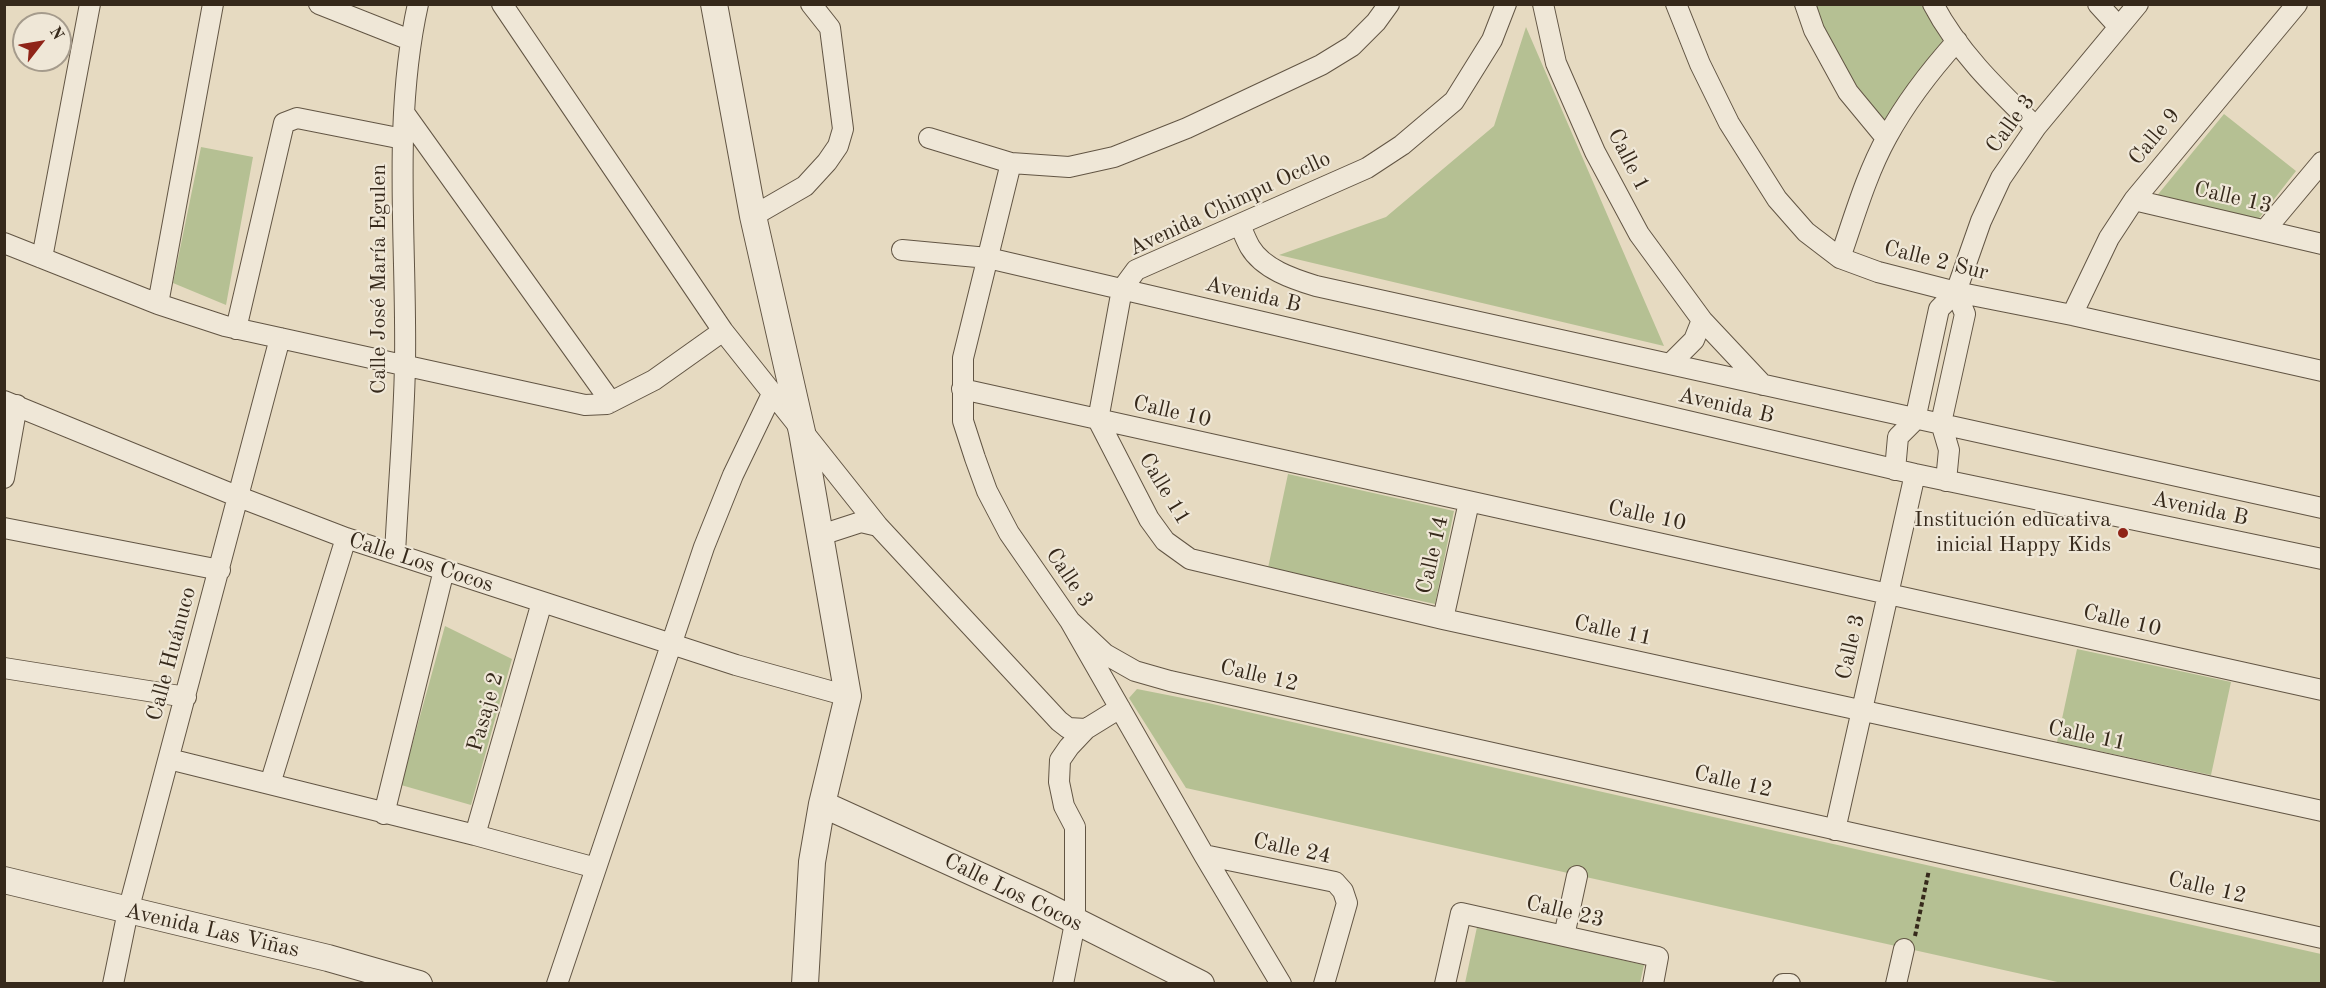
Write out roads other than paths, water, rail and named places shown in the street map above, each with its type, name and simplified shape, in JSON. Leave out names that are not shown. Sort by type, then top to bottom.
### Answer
[{"type":"street","points":[[42,258],[90,4]]},
{"type":"street","points":[[158,304],[213,4]]},
{"type":"street","points":[[319,4],[410,40]]},
{"type":"street","name":"Calle José María Egulen","points":[[394,554],[405,364],[403,139],[410,40],[418,4]]},
{"type":"street","points":[[502,4],[723,331],[802,432],[878,526],[1059,721],[1068,728],[1086,729]]},
{"type":"street","points":[[714,4],[753,216],[802,432],[848,696],[822,804],[812,862],[805,984]]},
{"type":"street","points":[[753,216],[805,186],[838,146],[843,129],[830,27],[811,4]]},
{"type":"street","points":[[929,138],[1011,163],[1069,167],[1114,156],[1187,128],[1321,65],[1352,46],[1376,22],[1389,4]]},
{"type":"street","name":"Avenida Chimpu Occllo","points":[[902,250],[988,258],[1122,289],[1136,270],[1367,168],[1402,145],[1454,101],[1492,40],[1506,4]]},
{"type":"street","name":"Calle 1","points":[[1543,4],[1556,63],[1595,152],[1639,234],[1702,320],[1763,386]]},
{"type":"street","name":"Calle 2 Sur","points":[[1676,4],[1700,64],[1729,123],[1777,199],[1806,232],[1840,258],[1878,272],[1956,292],[2072,315],[2322,371]]},
{"type":"street","points":[[1804,4],[1814,30],[1848,92],[1886,138]]},
{"type":"street","points":[[1933,4],[1957,41],[1989,81],[2036,127]]},
{"type":"street","points":[[2098,4],[2119,27]]},
{"type":"street","name":"Calle 3","points":[[1895,470],[1898,437],[1915,420],[1939,309],[1956,292],[1981,221],[2001,178],[2036,127],[2138,4]]},
{"type":"street","name":"Calle 9","points":[[2072,315],[2109,238],[2133,200],[2297,4]]},
{"type":"street","points":[[1840,258],[1886,138],[1925,76],[1957,41]]},
{"type":"street","points":[[405,114],[611,402]]},
{"type":"street","points":[[237,329],[284,123],[297,117],[403,139]]},
{"type":"street","points":[[2265,230],[2322,162]]},
{"type":"street","name":"Calle 3","points":[[1011,163],[963,358],[963,421],[987,491],[1009,533],[1070,621],[1281,984]]},
{"type":"street","name":"Calle 13","points":[[2133,200],[2322,244]]},
{"type":"street","name":"Avenida B","points":[[1240,225],[1251,249],[1268,265],[1298,280],[1915,420],[1941,423],[2322,508]]},
{"type":"street","points":[[4,243],[158,304],[237,329],[585,405],[611,402],[654,380],[723,331]]},
{"type":"street","points":[[1098,420],[1122,289]]},
{"type":"street","name":"Avenida B","points":[[1122,289],[1895,470],[2322,559]]},
{"type":"street","points":[[1946,481],[1950,450],[1941,423],[1965,314],[1956,292]]},
{"type":"street","points":[[1670,364],[1694,340],[1702,320]]},
{"type":"street","name":"Calle Huánuco","points":[[113,984],[128,911],[280,338]]},
{"type":"street","name":"Calle 10","points":[[962,388],[2322,690]]},
{"type":"street","points":[[557,984],[704,547],[729,485],[772,394]]},
{"type":"street","points":[[4,478],[10,403]]},
{"type":"street","name":"Calle Los Cocos","points":[[10,403],[239,497],[346,538],[672,644],[848,696]]},
{"type":"street","name":"Calle 11","points":[[1098,420],[1149,519],[1165,542],[1190,559],[1443,619],[2322,811]]},
{"type":"street","name":"Calle 3","points":[[1835,830],[1915,474]]},
{"type":"street","name":"Calle 14","points":[[1443,619],[1469,502]]},
{"type":"street","points":[[820,536],[861,522],[878,526]]},
{"type":"street","points":[[4,528],[220,570]]},
{"type":"street","points":[[270,784],[346,538]]},
{"type":"street","points":[[384,814],[444,570]]},
{"type":"street","name":"Pasaje 2","points":[[475,835],[542,602]]},
{"type":"street","name":"Calle 12","points":[[1070,621],[1105,654],[1135,671],[1170,681],[2322,938]]},
{"type":"street","points":[[4,668],[186,697]]},
{"type":"street","points":[[1063,984],[1075,923],[1075,827],[1064,806],[1059,782],[1060,760],[1086,729],[1116,701],[1135,671]]},
{"type":"street","points":[[169,759],[475,835],[596,868]]},
{"type":"street","name":"Calle Los Cocos","points":[[822,804],[1040,903],[1075,923],[1201,984]]},
{"type":"street","name":"Calle 24","points":[[1204,855],[1335,882],[1343,891],[1347,903],[1324,984]]},
{"type":"street","points":[[1564,936],[1577,876]]},
{"type":"street","name":"Avenida Las Viñas","points":[[4,880],[328,958],[420,984]]},
{"type":"street","name":"Calle 23","points":[[1445,984],[1461,913],[1658,957],[1653,984]]},
{"type":"street","points":[[1896,984],[1909,945]]},
{"type":"place","name":"Institución educativa inicial Happy Kids","points":[[2123,533]]}]
